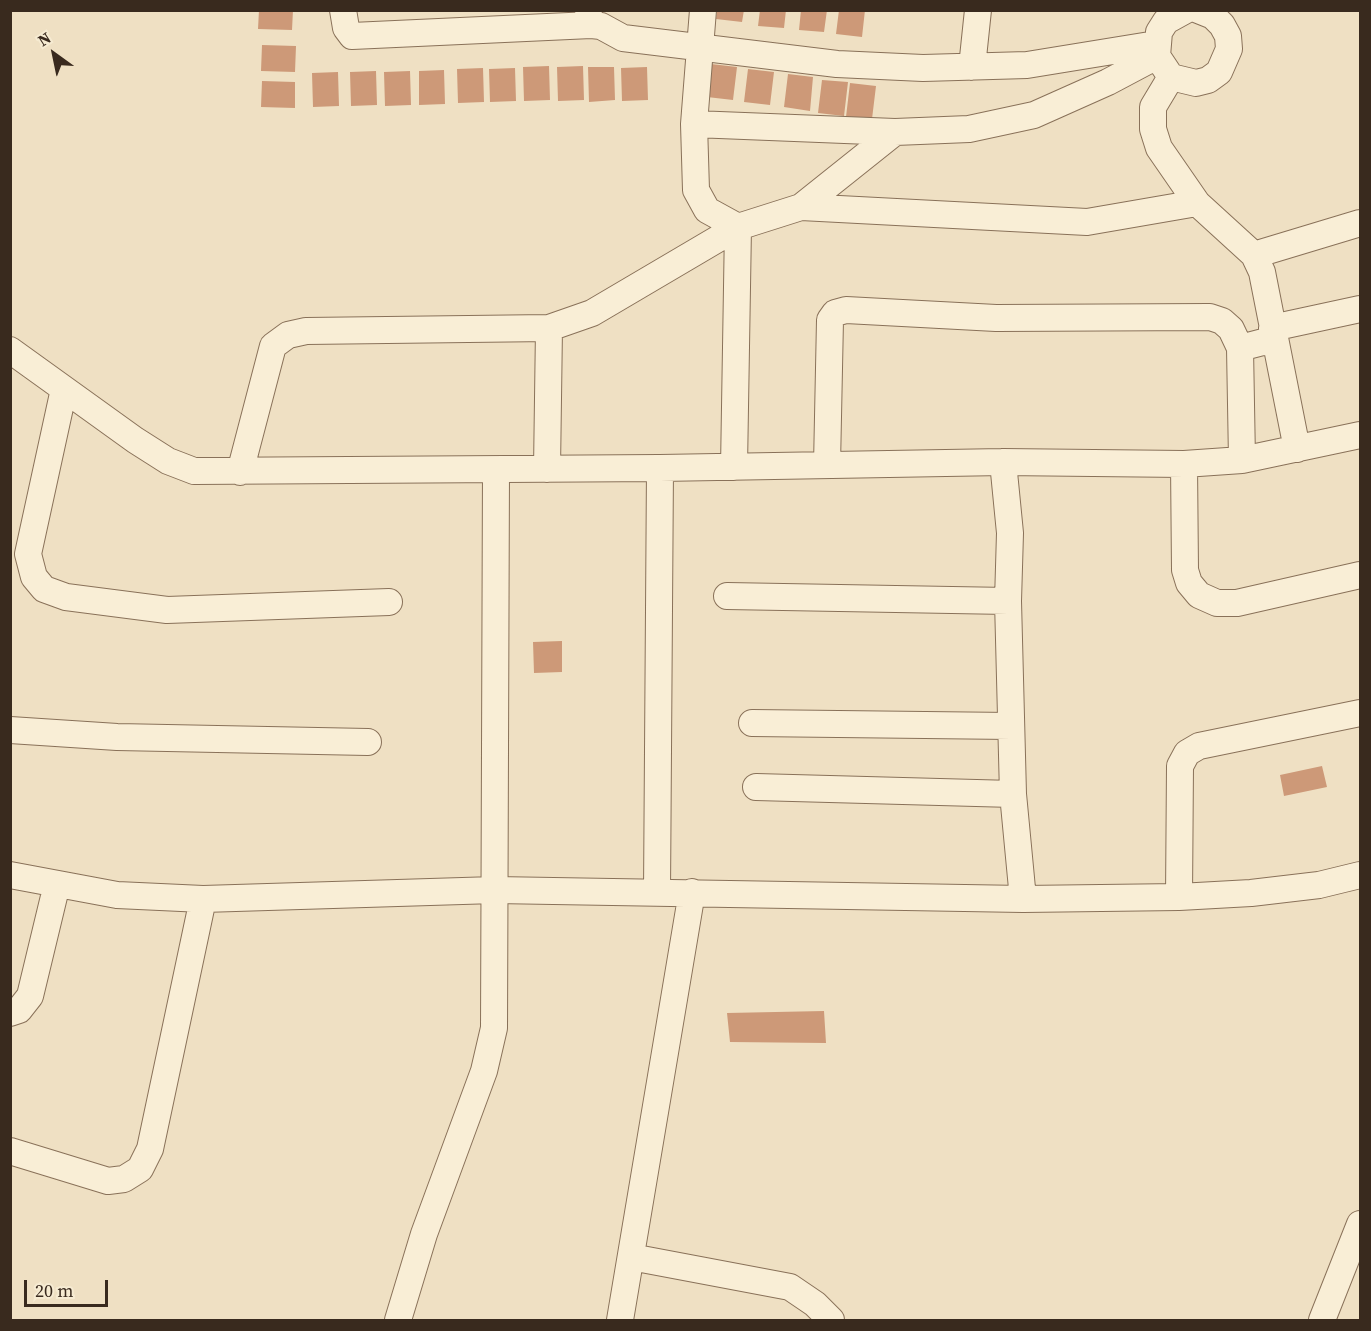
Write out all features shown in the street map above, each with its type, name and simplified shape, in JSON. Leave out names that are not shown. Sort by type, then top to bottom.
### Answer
[{"type":"street","points":[[343,10],[346,28],[352,36],[589,18],[623,38],[837,64],[923,68],[1027,65],[1156,50]]},
{"type":"street","points":[[703,10],[694,124],[696,190],[707,210],[738,227]]},
{"type":"street","points":[[972,67],[978,10]]},
{"type":"street","points":[[694,124],[895,132],[969,129],[1034,115],[1108,82],[1156,50],[1166,21],[1186,10]]},
{"type":"street","points":[[1156,50],[1172,77],[1183,82],[1202,81],[1219,72],[1226,61],[1229,49],[1228,36],[1213,16],[1201,11]]},
{"type":"street","points":[[1172,77],[1153,107],[1153,129],[1159,148],[1197,203],[1254,255],[1263,272],[1296,448]]},
{"type":"street","points":[[801,207],[895,132]]},
{"type":"street","points":[[240,472],[273,346],[288,335],[306,331],[549,328],[592,313],[738,227],[801,207],[1087,222],[1197,203]]},
{"type":"street","points":[[1254,255],[1360,223]]},
{"type":"street","points":[[734,467],[738,227]]},
{"type":"street","points":[[1240,348],[1263,342],[1274,335],[1360,309]]},
{"type":"street","points":[[827,465],[830,320],[835,313],[846,310],[996,318],[1210,317],[1222,321],[1232,329],[1240,348],[1242,460]]},
{"type":"street","points":[[547,469],[549,328]]},
{"type":"street","points":[[10,350],[135,440],[168,461],[194,471],[496,470],[1003,462],[1184,464],[1242,460],[1360,435]]},
{"type":"street","points":[[64,390],[28,554],[34,577],[44,589],[66,597],[167,610],[389,602]]},
{"type":"street","points":[[1003,462],[1010,533],[1008,601],[1013,794],[1023,899]]},
{"type":"street","points":[[1184,464],[1185,570],[1189,583],[1199,595],[1217,603],[1237,603],[1360,575]]},
{"type":"street","points":[[657,891],[660,468]]},
{"type":"street","points":[[398,1320],[424,1234],[484,1071],[494,1028],[496,470]]},
{"type":"street","points":[[727,596],[1008,601]]},
{"type":"street","points":[[1179,897],[1180,766],[1187,753],[1199,747],[1360,713]]},
{"type":"street","points":[[752,723],[1011,726]]},
{"type":"street","points":[[10,730],[117,737],[368,742]]},
{"type":"street","points":[[756,787],[1013,794]]},
{"type":"street","points":[[10,875],[117,895],[203,899],[495,890],[1023,899],[1179,897],[1319,885],[1360,875]]},
{"type":"street","points":[[10,1013],[19,1010],[30,996],[57,884]]},
{"type":"street","points":[[620,1320],[692,892]]},
{"type":"street","points":[[10,1151],[108,1180],[124,1179],[140,1169],[150,1149],[203,899]]},
{"type":"street","points":[[1322,1320],[1360,1224]]},
{"type":"street","points":[[631,1257],[790,1287],[815,1304],[831,1320]]},
{"type":"building","points":[[259,10],[293,10],[292,30],[258,29]]},
{"type":"building","points":[[717,10],[744,10],[742,22],[716,19]]},
{"type":"building","points":[[760,10],[786,10],[784,28],[758,26]]},
{"type":"building","points":[[801,10],[827,10],[824,32],[799,30]]},
{"type":"building","points":[[839,10],[865,10],[862,37],[836,34]]},
{"type":"building","points":[[262,45],[296,46],[295,72],[261,71]]},
{"type":"building","points":[[711,64],[737,67],[733,100],[707,97]]},
{"type":"building","points":[[549,66],[550,100],[524,101],[523,67]]},
{"type":"building","points":[[583,66],[584,100],[558,101],[557,67]]},
{"type":"building","points":[[588,67],[614,67],[615,100],[589,102]]},
{"type":"building","points":[[647,67],[648,100],[622,101],[621,68]]},
{"type":"building","points":[[483,68],[484,102],[458,103],[457,69]]},
{"type":"building","points":[[515,68],[516,101],[490,102],[489,69]]},
{"type":"building","points":[[748,69],[774,72],[770,105],[744,102]]},
{"type":"building","points":[[444,70],[445,104],[419,105],[419,71]]},
{"type":"building","points":[[376,71],[377,105],[351,106],[350,72]]},
{"type":"building","points":[[410,71],[411,105],[385,106],[384,72]]},
{"type":"building","points":[[338,72],[339,106],[313,107],[312,73]]},
{"type":"building","points":[[788,74],[813,77],[810,111],[784,107]]},
{"type":"building","points":[[822,80],[848,82],[844,116],[818,113]]},
{"type":"building","points":[[262,81],[295,82],[295,108],[261,107]]},
{"type":"building","points":[[850,83],[876,86],[872,119],[846,117]]},
{"type":"building","points":[[562,641],[562,672],[534,673],[533,642]]},
{"type":"building","points":[[1322,766],[1327,787],[1284,796],[1280,775]]},
{"type":"building","points":[[824,1011],[826,1043],[730,1042],[727,1013]]}]
